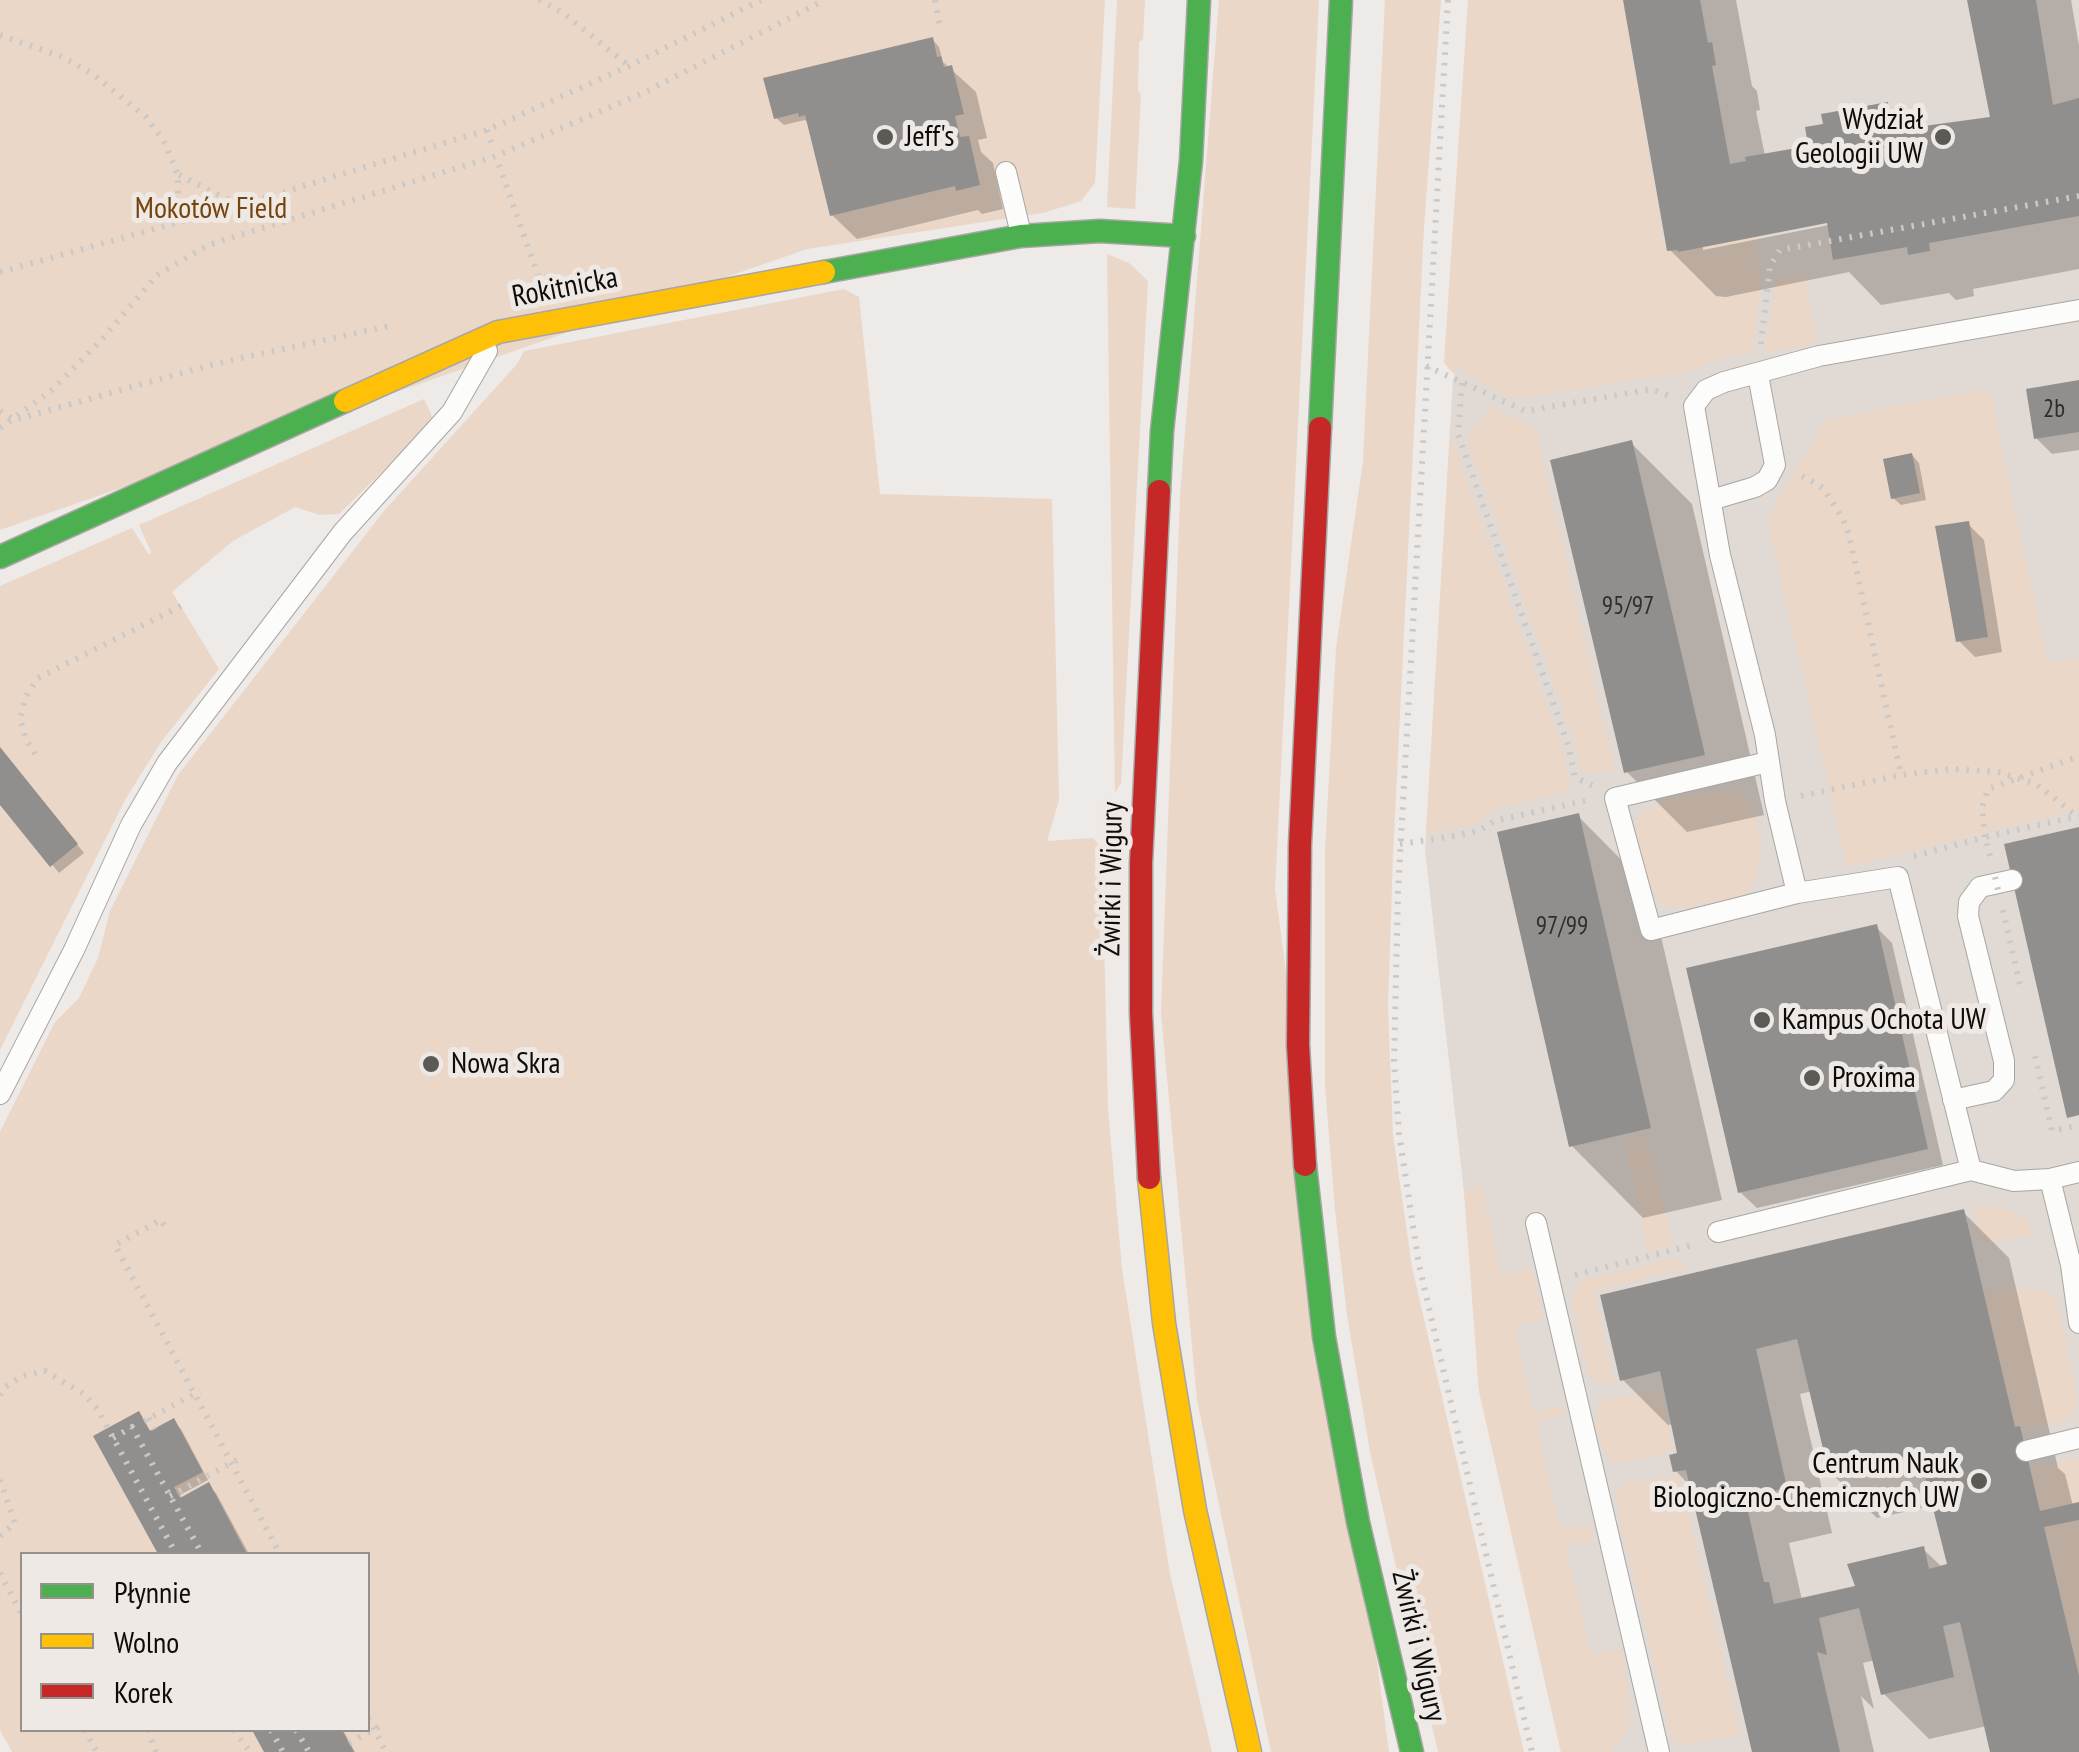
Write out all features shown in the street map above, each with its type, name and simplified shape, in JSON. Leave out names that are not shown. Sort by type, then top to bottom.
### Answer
[{"type":"main road","name":"Żwirki i Wigury","points":[[1199,0],[1184,236],[1162,430],[1141,878],[1142,1070],[1156,1251],[1174,1387],[1203,1545],[1250,1752]]},
{"type":"main road","name":"Żwirki i Wigury","points":[[1341,0],[1298,876],[1300,1082],[1306,1190],[1324,1338],[1358,1522],[1412,1752]]},
{"type":"main road","name":"Rokitnicka","points":[[0,557],[498,332],[1021,236],[1100,231],[1184,236]]},
{"type":"lane","points":[[1006,172],[1021,236]]},
{"type":"lane","points":[[1797,893],[1775,801],[1765,734],[1720,555],[1694,406],[1706,390],[1818,356],[2079,310]]},
{"type":"lane","points":[[0,1094],[74,950],[131,825],[167,763],[343,532],[452,412],[498,332]]},
{"type":"lane","points":[[1711,500],[1755,487],[1767,480],[1774,465],[1758,375]]},
{"type":"lane","points":[[1768,762],[1616,798],[1651,930],[1797,893],[1898,877],[1971,1170]]},
{"type":"lane","points":[[1954,1100],[1994,1090],[2004,1080],[2004,1061],[1968,916],[1969,902],[1980,887],[2002,883]]},
{"type":"lane","points":[[1718,1232],[1971,1170],[2014,1181],[2079,1172]]},
{"type":"lane","points":[[2050,1179],[2075,1264],[2079,1323]]},
{"type":"lane","points":[[1536,1223],[1659,1752]]},
{"type":"lane","points":[[2026,1451],[2079,1438]]},
{"type":"path","points":[[540,0],[630,66]]},
{"type":"path","points":[[0,272],[240,206],[486,130],[630,66],[762,0]]},
{"type":"path","points":[[0,428],[51,392],[157,275],[208,245],[496,156],[643,93],[826,0]]},
{"type":"path","points":[[935,0],[941,31]]},
{"type":"path","points":[[1448,0],[1400,844],[1394,1061],[1410,1216],[1532,1752]]},
{"type":"path","points":[[0,34],[62,57],[94,74],[146,117],[164,141],[178,175],[178,222]]},
{"type":"path","points":[[486,130],[493,148]]},
{"type":"path","points":[[499,164],[553,320]]},
{"type":"path","points":[[178,175],[240,206]]},
{"type":"path","points":[[1758,375],[1770,266],[1780,250],[2079,196]]},
{"type":"path","points":[[0,411],[14,420],[214,364],[397,324]]},
{"type":"path","points":[[1426,366],[1525,411],[1652,389],[1694,406]]},
{"type":"path","points":[[1462,383],[1458,434],[1569,748],[1575,776],[1616,798]]},
{"type":"path","points":[[1774,465],[1823,488],[1843,519],[1901,775]]},
{"type":"path","points":[[35,754],[20,719],[26,696],[38,678],[181,606]]},
{"type":"path","points":[[2002,883],[1985,836],[1982,808],[1988,790],[2079,756]]},
{"type":"path","points":[[1775,801],[1901,775],[1952,770],[1998,772],[2036,784],[2078,816]]},
{"type":"path","points":[[1400,844],[1479,830],[1494,821],[1580,800],[1616,798]]},
{"type":"path","points":[[1898,877],[1916,854],[2078,816]]},
{"type":"path","points":[[2002,909],[2023,1001]]},
{"type":"path","points":[[2032,1038],[2052,1131],[2079,1125]]},
{"type":"path","points":[[164,1225],[161,1220],[114,1245],[197,1392],[279,1552]]},
{"type":"path","points":[[1549,1281],[1683,1250]]},
{"type":"path","points":[[0,1396],[5,1387],[22,1376],[45,1371],[84,1394],[98,1410],[175,1552]]},
{"type":"path","points":[[156,1429],[147,1420],[197,1392]]},
{"type":"path","points":[[113,1438],[132,1428],[201,1552]]},
{"type":"path","points":[[170,1496],[234,1462]]},
{"type":"path","points":[[0,1480],[15,1523],[0,1536]]},
{"type":"path","points":[[0,1573],[20,1611]]},
{"type":"path","points":[[370,1720],[386,1752]]},
{"type":"path","points":[[370,1732],[377,1728]]},
{"type":"path","points":[[349,1743],[370,1732]]},
{"type":"shaded area","name":"Kampus Ochota UW","points":[[1504,0],[2079,0],[2079,1752],[1561,1752],[1479,1391],[1466,1210],[1425,850],[1453,379],[1458,368]]},
{"type":"green space","name":"Mokotów Field","points":[[0,0],[1105,0],[1095,183],[1081,201],[1043,213],[807,249],[0,530]]},
{"type":"green space","points":[[1117,0],[1145,0],[1143,39],[1139,42],[1141,94],[1135,209],[1107,207]]},
{"type":"green space","points":[[1219,0],[1319,0],[1275,889],[1389,1752],[1271,1752],[1197,1400],[1161,1013],[1180,497]]},
{"type":"green space","points":[[1385,0],[1441,0],[1424,227],[1393,856],[1388,1007],[1393,1135],[1412,1267],[1524,1752],[1438,1752],[1370,1452],[1347,1315],[1325,1085],[1325,850],[1336,648],[1363,461]]},
{"type":"green space","points":[[1468,0],[1623,0],[1664,242],[1679,252],[1756,235],[1762,281],[1752,353],[1725,357],[1676,377],[1671,374],[1513,399],[1458,368],[1455,375],[1444,363]]},
{"type":"green space","points":[[1107,254],[1129,263],[1148,281],[1121,783],[1115,793]]},
{"type":"green space","points":[[1805,272],[1817,343],[1765,352],[1777,279]]},
{"type":"green space","name":"Nowa Skra","points":[[844,289],[859,297],[880,494],[1052,499],[1059,800],[1047,841],[1093,838],[1102,849],[1108,1109],[1122,1269],[1170,1574],[1212,1752],[12,1752],[0,1730],[0,1132],[55,1022],[79,998],[98,958],[110,911],[178,775],[384,511],[517,364],[524,351]]},
{"type":"green space","points":[[1990,389],[2047,663],[2079,658],[2079,809],[1847,867],[1767,519],[1826,419]]},
{"type":"green space","points":[[424,399],[434,421],[339,514],[320,515],[295,507],[233,541],[172,592],[219,669],[161,742],[125,800],[0,1050],[0,586],[132,528],[149,555],[139,525]]},
{"type":"green space","points":[[1489,407],[1535,427],[1615,772],[1581,772],[1574,740],[1467,439]]},
{"type":"green space","points":[[1450,434],[1563,750],[1569,791],[1496,809],[1477,824],[1426,835]]},
{"type":"green space","points":[[1706,792],[1738,792],[1752,803],[1760,841],[1758,872],[1749,891],[1727,900],[1673,908],[1660,901],[1637,860],[1635,835],[1641,813],[1668,799]]},
{"type":"green space","points":[[1647,1135],[1674,1246],[1648,1251],[1624,1141]]},
{"type":"green space","points":[[1481,1186],[1502,1275],[1532,1269],[1543,1318],[1514,1326],[1533,1412],[1563,1406],[1565,1415],[1536,1423],[1561,1530],[1591,1524],[1594,1539],[1565,1546],[1592,1656],[1621,1649],[1632,1714],[1627,1732],[1611,1752],[1561,1752],[1479,1391],[1464,1190]]},
{"type":"green space","points":[[1999,1207],[2025,1218],[2032,1235],[1981,1243],[1973,1209]]},
{"type":"green space","points":[[1679,1258],[1688,1267],[1595,1291],[1614,1383],[1601,1383],[1588,1375],[1571,1298],[1584,1280]]},
{"type":"green space","points":[[2007,1287],[2037,1289],[2056,1296],[2077,1399],[2074,1413],[2063,1421],[2021,1431],[2020,1426],[2015,1427],[1983,1292]]},
{"type":"green space","points":[[1661,1390],[1673,1451],[1615,1464],[1609,1460],[1596,1429],[1597,1412],[1603,1400]]},
{"type":"green space","points":[[2079,1458],[2079,1676],[2030,1468]]},
{"type":"green space","points":[[1679,1475],[1741,1735],[1687,1745],[1673,1743],[1616,1502],[1618,1490],[1631,1482]]},
{"type":"building","name":"Wydział Geologii UW","points":[[1623,0],[1700,0],[1708,43],[1712,42],[1716,65],[1712,66],[1730,164],[1746,161],[1745,157],[1808,146],[1805,127],[1823,124],[1821,114],[1888,102],[1889,111],[1906,109],[1909,128],[1990,117],[1967,0],[2036,0],[2053,105],[2079,98],[2079,216],[1929,243],[1930,251],[1908,255],[1907,247],[1833,260],[1827,223],[1667,251]]},
{"type":"building","name":"Jeff's","points":[[933,37],[937,57],[941,56],[944,67],[952,65],[964,114],[955,116],[960,137],[969,136],[980,185],[956,191],[955,186],[830,216],[805,115],[774,119],[763,78]]},
{"type":"building","points":[[2079,380],[2079,432],[2034,439],[2026,389]]},
{"type":"building","points":[[1632,440],[1705,755],[1624,773],[1550,460]]},
{"type":"building","points":[[1912,453],[1920,493],[1891,499],[1883,459]]},
{"type":"building","points":[[1969,521],[1988,637],[1956,642],[1935,526]]},
{"type":"building","points":[[0,747],[78,844],[50,867],[0,805]]},
{"type":"building","points":[[1579,813],[1651,1128],[1569,1147],[1497,832]]},
{"type":"building","points":[[2079,827],[2079,1115],[2067,1118],[2004,844]]},
{"type":"building","name":"Proxima","points":[[1877,924],[1928,1149],[1738,1193],[1686,968]]},
{"type":"building","name":"Centrum Nauk Biologiczno-Chemicznych UW","points":[[1964,1209],[2015,1427],[2020,1426],[2040,1511],[2079,1502],[2079,1520],[2044,1527],[2079,1676],[2079,1752],[1990,1752],[1960,1622],[1943,1626],[1954,1677],[1881,1695],[1859,1608],[1819,1618],[1827,1655],[1817,1652],[1840,1752],[1752,1752],[1686,1470],[1673,1472],[1669,1455],[1677,1453],[1660,1371],[1620,1381],[1600,1295]],"holes":[[[1797,1339],[1829,1474],[1919,1453],[1947,1564],[1929,1569],[1924,1546],[1847,1564],[1855,1586],[1774,1604],[1769,1582],[1764,1582],[1745,1498],[1787,1488],[1756,1349]]]},
{"type":"building","points":[[139,1411],[150,1431],[174,1418],[203,1472],[174,1487],[180,1498],[209,1482],[246,1552],[157,1552],[93,1436]]},
{"type":"building","points":[[253,1732],[343,1732],[354,1752],[264,1752]]},
{"type":"traffic: fast","points":[[1159,491],[1191,161],[1199,0]]},
{"type":"traffic: fast","points":[[1320,428],[1341,0]]},
{"type":"traffic: fast","points":[[824,272],[1021,236],[1100,231],[1184,236]]},
{"type":"traffic: fast","points":[[0,557],[345,401]]},
{"type":"traffic: fast","points":[[1305,1165],[1324,1337],[1358,1522],[1412,1752]]},
{"type":"traffic: slow","points":[[345,401],[498,332],[824,272]]},
{"type":"traffic: slow","points":[[1149,1178],[1164,1323],[1195,1510],[1250,1752]]},
{"type":"traffic: jam","points":[[1305,1165],[1298,1045],[1300,844],[1320,428]]},
{"type":"traffic: jam","points":[[1149,1178],[1141,1013],[1141,863],[1159,491]]},
{"type":"place","name":"Jeff's","points":[[885,137]]},
{"type":"place","name":"Wydział Geologii UW","points":[[1943,137]]},
{"type":"place","name":"Kampus Ochota UW","points":[[1762,1020]]},
{"type":"place","name":"Nowa Skra","points":[[431,1064]]},
{"type":"place","name":"Proxima","points":[[1812,1078]]},
{"type":"place","name":"Centrum Nauk Biologiczno-Chemicznych UW","points":[[1979,1481]]}]
